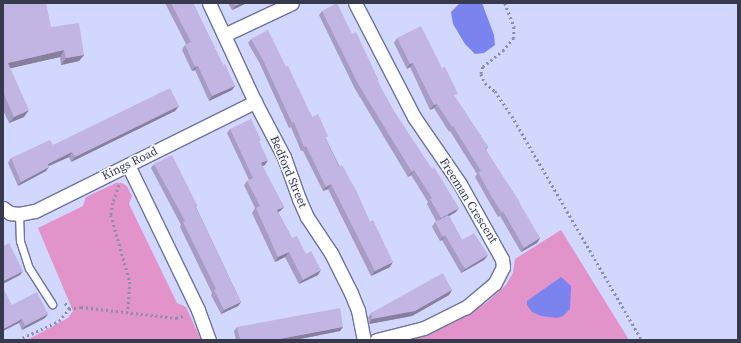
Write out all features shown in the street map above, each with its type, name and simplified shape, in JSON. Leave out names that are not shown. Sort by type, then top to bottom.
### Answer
[{"type":"street","name":"Bedford Street","points":[[209,3],[255,102],[284,157],[307,217],[332,252],[351,293],[358,310],[364,340]]},
{"type":"street","points":[[224,36],[292,3]]},
{"type":"street","name":"Freeman Crescent","points":[[355,3],[414,118],[460,184],[502,259],[503,267],[495,283],[466,307],[424,328],[377,340]]},
{"type":"street","name":"Kings Road","points":[[19,214],[35,211],[255,102]]},
{"type":"street","points":[[128,165],[198,310],[209,340]]},
{"type":"street","points":[[3,208],[10,213],[19,214]]},
{"type":"lane","points":[[19,214],[20,241],[29,268],[52,304]]},
{"type":"path","points":[[506,3],[514,28],[514,38],[504,50],[483,67],[481,74],[485,83],[495,91],[516,122],[642,340]]},
{"type":"path","points":[[128,165],[113,203],[111,215],[130,282],[128,312]]},
{"type":"path","points":[[69,309],[81,307],[176,318],[198,310]]},
{"type":"shaded area","points":[[116,183],[122,183],[127,186],[132,196],[129,204],[177,303],[186,307],[201,340],[27,340],[68,318],[73,311],[38,228],[83,206],[86,197]]},
{"type":"shaded area","points":[[561,230],[629,340],[410,340],[424,336],[459,320],[487,302],[506,285],[513,273],[515,259]]},
{"type":"water","points":[[460,3],[482,3],[494,35],[495,45],[484,53],[475,54],[465,44],[453,24],[451,12]]},
{"type":"water","points":[[561,277],[571,286],[570,309],[563,316],[557,318],[541,316],[532,312],[527,305],[527,301]]},
{"type":"building","points":[[3,3],[46,3],[51,27],[79,23],[84,55],[66,58],[64,50],[8,63],[29,110],[14,117],[3,92]]},
{"type":"building","points":[[171,3],[193,3],[223,65],[225,64],[235,86],[212,96],[198,66],[195,67],[185,45],[191,42]]},
{"type":"building","points":[[234,3],[241,3],[235,6]]},
{"type":"building","points":[[337,3],[352,34],[356,32],[378,79],[377,80],[392,108],[432,169],[434,167],[459,208],[441,218],[430,199],[432,198],[414,170],[412,172],[358,84],[322,11]]},
{"type":"building","points":[[421,26],[442,68],[445,67],[458,94],[454,95],[488,147],[485,149],[520,202],[540,238],[524,248],[503,211],[502,213],[490,194],[478,172],[481,171],[453,126],[452,127],[437,104],[434,105],[413,63],[410,64],[397,38]]},
{"type":"building","points":[[268,30],[286,67],[288,66],[312,117],[318,114],[328,136],[325,138],[339,167],[342,165],[357,192],[370,222],[373,220],[393,262],[375,271],[331,184],[326,187],[306,146],[304,147],[294,122],[292,123],[263,60],[251,39]]},
{"type":"building","points":[[170,88],[179,106],[75,157],[72,152],[48,164],[49,167],[21,182],[11,158],[50,140],[53,145]]},
{"type":"building","points":[[251,119],[261,140],[259,142],[268,160],[261,163],[284,207],[277,210],[292,238],[297,236],[306,254],[311,251],[321,270],[303,280],[289,252],[278,257],[256,208],[260,206],[247,181],[253,178],[230,129]]},
{"type":"building","points":[[172,155],[197,205],[195,206],[241,302],[224,310],[214,290],[216,289],[183,222],[185,221],[154,164]]},
{"type":"building","points":[[448,215],[462,240],[474,233],[488,255],[465,269],[445,235],[443,237],[435,222]]},
{"type":"building","points":[[9,243],[23,271],[3,281],[3,246]]},
{"type":"building","points":[[443,273],[452,290],[415,311],[372,319],[371,313]]},
{"type":"building","points":[[3,288],[12,305],[37,292],[48,314],[25,326],[22,319],[3,329]]},
{"type":"building","points":[[340,308],[343,327],[274,340],[240,340],[237,327]]}]
